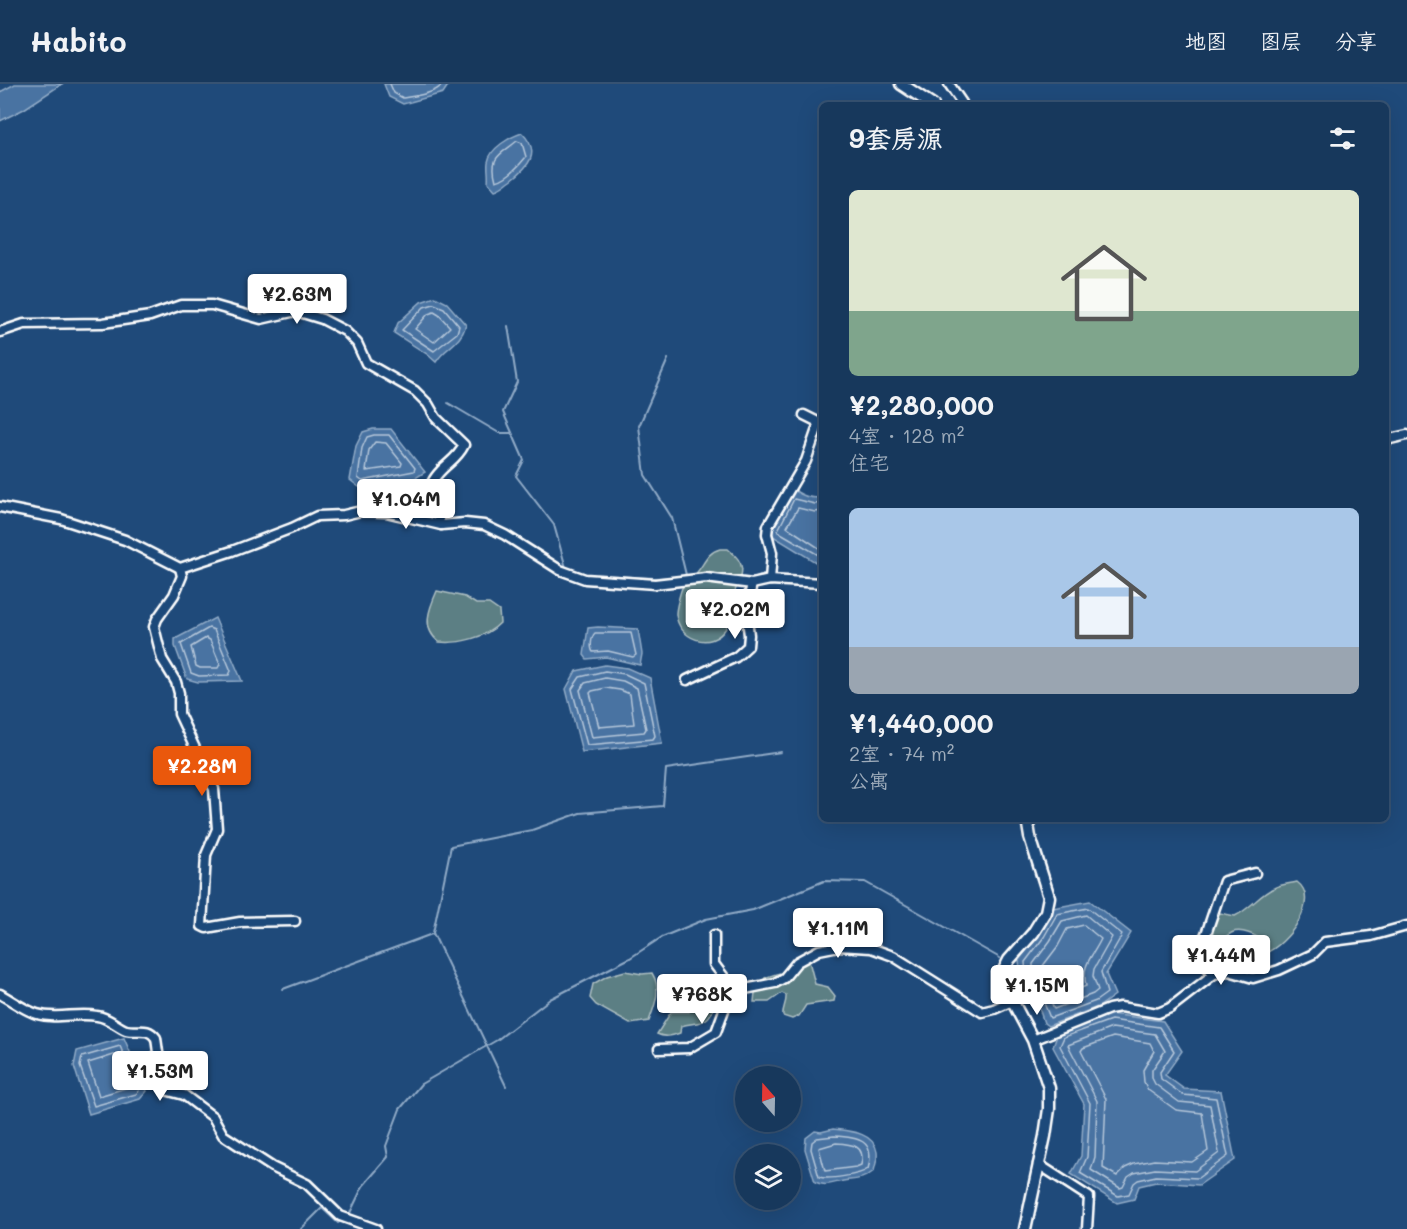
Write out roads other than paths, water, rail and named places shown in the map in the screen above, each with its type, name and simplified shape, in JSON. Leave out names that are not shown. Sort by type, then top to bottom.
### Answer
[{"type":"street","points":[[901,84],[928,102]]},
{"type":"street","points":[[949,84],[961,102]]},
{"type":"street","points":[[0,332],[24,324],[103,323],[150,316],[181,306],[212,305],[261,319],[296,311],[322,319],[345,331],[357,343],[366,363],[415,391],[428,404],[436,418],[464,445],[460,453],[436,474],[430,484],[431,496],[441,525]]},
{"type":"street","points":[[770,580],[772,554],[767,534],[768,526],[806,461],[818,426],[816,421],[804,415]]},
{"type":"street","points":[[1389,439],[1407,435]]},
{"type":"street","points":[[0,507],[61,519],[125,540],[180,568],[262,540],[317,516],[344,515],[361,511],[386,512],[441,525],[465,523],[484,525],[505,535],[560,570],[585,579],[655,584],[706,578],[752,584],[770,580],[819,583]]},
{"type":"street","points":[[180,568],[182,576],[174,595],[154,627],[162,659],[176,682],[179,693],[179,714],[214,789],[217,829],[206,855],[202,926],[206,928],[240,922],[295,921]]},
{"type":"street","points":[[687,680],[736,657],[748,646],[746,610],[752,584]]},
{"type":"street","points":[[1025,1229],[1049,1109],[1048,1088],[1033,1040],[1003,980],[1003,972],[1009,960],[1033,933],[1046,912],[1049,897],[1028,822]]},
{"type":"street","points":[[1214,974],[1205,965],[1202,946],[1224,881],[1256,873]]},
{"type":"street","points":[[1033,1040],[1109,1009],[1120,1007],[1158,1012],[1170,1008],[1214,974],[1229,971],[1253,978],[1279,970],[1313,954],[1325,942],[1371,936],[1407,926]]},
{"type":"street","points":[[714,935],[714,964],[732,988],[740,990],[775,983],[784,978],[797,962],[819,950],[839,946],[872,948],[893,956],[982,1011],[994,1009],[1012,1000]]},
{"type":"street","points":[[658,1049],[689,1048],[716,1032],[732,988]]},
{"type":"street","points":[[0,994],[35,1013],[51,1017],[94,1015],[104,1017],[129,1030],[145,1030],[152,1033],[156,1038],[165,1090],[184,1095],[213,1117],[223,1135],[272,1167],[307,1184],[345,1218],[376,1229]]},
{"type":"street","points":[[1038,1164],[1089,1197],[1088,1229]]},
{"type":"water","points":[[15,84],[62,84],[24,109],[0,121],[0,92]]},
{"type":"water","points":[[384,84],[449,84],[443,93],[403,104],[389,97]]},
{"type":"water","points":[[522,133],[531,147],[530,159],[517,175],[495,190],[488,182],[488,164],[492,152],[512,137]]},
{"type":"water","points":[[435,297],[447,303],[466,325],[457,341],[436,362],[394,333],[398,323],[421,302]]},
{"type":"water","points":[[373,429],[391,429],[425,472],[414,479],[359,487],[350,480],[356,446],[363,432]]},
{"type":"water","points":[[795,489],[806,496],[819,497],[819,563],[773,536],[771,529],[791,490]]},
{"type":"water","points":[[215,618],[242,681],[198,682],[187,679],[175,646],[175,639]]},
{"type":"water","points":[[588,628],[638,629],[642,654],[640,665],[606,657],[587,659],[584,655]]},
{"type":"water","points":[[605,665],[627,668],[650,678],[662,743],[582,752],[566,689],[576,671]]},
{"type":"water","points":[[1090,901],[1131,933],[1106,974],[1115,995],[1100,1006],[1048,1026],[1044,1023],[1035,996],[1021,979],[1019,960],[1039,933],[1053,908]]},
{"type":"water","points":[[1110,1014],[1163,1021],[1182,1051],[1165,1075],[1184,1089],[1221,1091],[1235,1160],[1199,1185],[1156,1182],[1139,1186],[1134,1199],[1117,1203],[1071,1174],[1081,1156],[1084,1104],[1053,1047],[1058,1033]]},
{"type":"water","points":[[124,1038],[147,1091],[140,1099],[89,1114],[74,1066],[77,1051]]},
{"type":"water","points":[[833,1129],[860,1134],[871,1140],[877,1152],[874,1171],[856,1179],[826,1184],[815,1182],[805,1149],[806,1138],[815,1131]]},
{"type":"waterway","points":[[508,326],[517,382],[503,412],[524,460],[516,476],[554,525],[566,568],[587,575]]},
{"type":"waterway","points":[[668,359],[639,426],[645,475],[672,518],[686,575]]},
{"type":"waterway","points":[[448,403],[499,433],[512,433]]},
{"type":"waterway","points":[[751,580],[765,574]]},
{"type":"waterway","points":[[605,576],[655,578],[695,576]]},
{"type":"waterway","points":[[506,1086],[433,933],[451,846],[532,830],[580,813],[663,806],[666,769],[781,752]]},
{"type":"waterway","points":[[349,1215],[363,1186],[388,1157],[386,1146],[400,1109],[421,1084],[497,1040],[550,999],[630,958],[662,937],[706,919],[753,910],[824,881],[865,882],[1000,958]]},
{"type":"waterway","points":[[283,989],[432,934]]},
{"type":"waterway","points":[[301,1229],[322,1208],[338,1223],[342,1220]]}]
